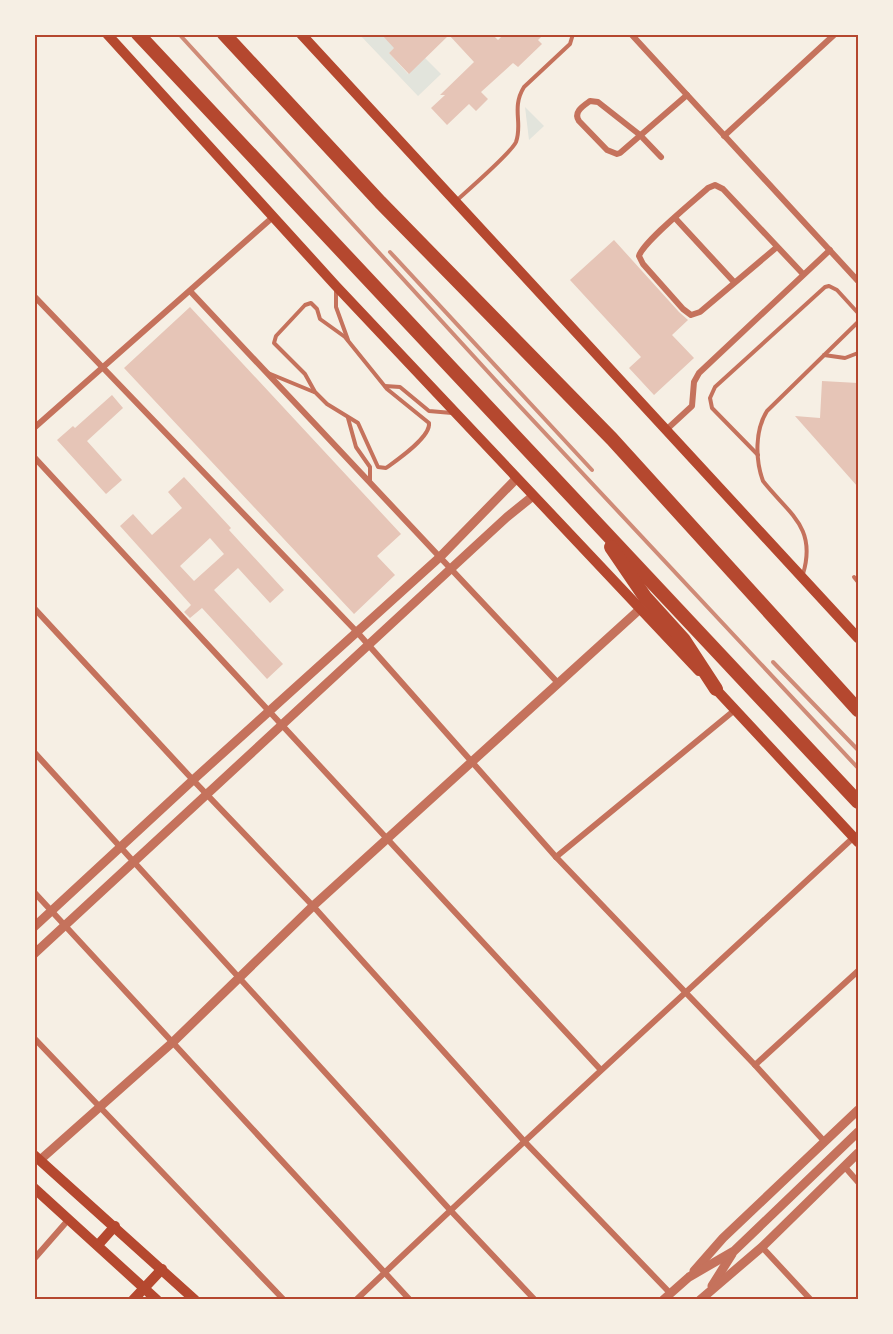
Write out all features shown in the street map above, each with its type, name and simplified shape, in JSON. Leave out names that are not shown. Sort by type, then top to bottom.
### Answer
[{"type":"highway","points":[[224,34],[380,202],[612,439],[858,710]]},
{"type":"highway","points":[[139,37],[858,802]]},
{"type":"highway","points":[[586,510],[645,597],[684,640],[716,689]]},
{"type":"main road","points":[[107,34],[454,413],[856,839]]},
{"type":"main road","points":[[301,34],[858,638]]},
{"type":"main road","points":[[37,1157],[194,1299]]},
{"type":"main road","points":[[34,1188],[157,1299]]},
{"type":"main road","points":[[98,1245],[115,1226]]},
{"type":"main road","points":[[133,1299],[162,1269]]},
{"type":"street","points":[[631,34],[858,281]]},
{"type":"street","points":[[724,136],[835,34]]},
{"type":"street","points":[[661,157],[639,135],[598,102],[590,101],[578,112],[577,119],[607,150],[614,154],[620,153],[639,135],[687,95]]},
{"type":"street","points":[[777,247],[700,312],[691,315],[643,264],[639,256],[643,247],[708,188],[715,185],[723,189],[803,274]]},
{"type":"street","points":[[34,428],[273,217]]},
{"type":"street","points":[[675,218],[734,282]]},
{"type":"street","points":[[666,430],[692,406],[694,382],[699,373],[830,250]]},
{"type":"street","points":[[190,291],[559,684]]},
{"type":"street","points":[[34,296],[103,365],[357,632],[556,857],[755,1065],[824,1141]]},
{"type":"street","points":[[34,457],[389,838],[600,1069]]},
{"type":"street","points":[[34,927],[440,556],[516,479]]},
{"type":"street","points":[[34,954],[451,568],[533,496]]},
{"type":"street","points":[[493,504],[507,517]]},
{"type":"street","points":[[34,608],[193,780],[314,906],[524,1141],[667,1296],[689,1277],[723,1238],[858,1110]]},
{"type":"street","points":[[37,1157],[100,1108],[240,979],[314,906],[640,609]]},
{"type":"street","points":[[556,857],[736,710]]},
{"type":"street","points":[[34,752],[451,1210],[535,1299]]},
{"type":"street","points":[[356,1299],[600,1069],[856,839]]},
{"type":"street","points":[[34,892],[410,1299]]},
{"type":"street","points":[[755,1065],[858,971]]},
{"type":"street","points":[[34,1038],[284,1299]]},
{"type":"street","points":[[704,1296],[734,1251],[858,1132]]},
{"type":"street","points":[[704,1296],[762,1247],[858,1153]]},
{"type":"street","points":[[844,1166],[858,1182]]},
{"type":"street","points":[[34,1259],[70,1219]]},
{"type":"street","points":[[762,1247],[811,1299]]},
{"type":"street","points":[[689,1277],[734,1251]]},
{"type":"lane","points":[[455,202],[513,147],[518,134],[516,108],[520,94],[524,87],[570,44],[573,34]]},
{"type":"lane","points":[[336,286],[336,307],[348,341]]},
{"type":"lane","points":[[758,455],[712,408],[710,398],[715,387],[825,287],[829,286],[837,290],[858,313]]},
{"type":"lane","points":[[311,303],[320,319],[348,341],[384,386],[429,423],[428,432],[421,440],[388,467],[380,468],[358,423],[327,404],[315,392],[305,374],[276,345],[276,336],[305,305],[311,303]]},
{"type":"lane","points":[[802,577],[807,560],[808,544],[805,532],[763,481],[759,471],[758,436],[761,420],[767,411],[858,322]]},
{"type":"lane","points":[[823,355],[845,358],[858,353]]},
{"type":"lane","points":[[267,373],[315,392]]},
{"type":"lane","points":[[384,386],[400,387],[429,411],[454,413]]},
{"type":"lane","points":[[348,418],[356,447],[370,467],[370,484]]},
{"type":"lane","points":[[855,577],[858,582]]},
{"type":"shaded area","points":[[360,35],[381,35],[387,40],[393,35],[408,35],[389,53],[408,74],[425,58],[441,74],[418,96]]},
{"type":"shaded area","points":[[525,107],[544,126],[529,140]]},
{"type":"building","points":[[381,34],[492,34],[498,40],[504,34],[544,34],[538,40],[542,44],[518,67],[513,63],[481,92],[488,99],[476,111],[469,104],[447,125],[431,108],[445,95],[440,95],[474,62],[449,35],[409,74],[389,53],[394,48]]},
{"type":"building","points":[[614,240],[688,320],[672,335],[694,358],[654,395],[629,368],[641,357],[570,280]]},
{"type":"building","points":[[190,307],[401,534],[377,556],[395,575],[354,614],[124,368]]},
{"type":"building","points":[[822,381],[858,383],[858,487],[795,416],[820,418]]},
{"type":"building","points":[[112,395],[123,408],[87,441],[122,480],[106,494],[57,440],[73,426],[75,428]]},
{"type":"building","points":[[184,477],[284,590],[270,603],[238,568],[214,590],[283,664],[267,679],[202,608],[190,618],[184,612],[191,605],[120,526],[133,514],[152,535],[182,508],[168,492]],"holes":[[[210,538],[224,554],[194,581],[180,566]]]},
{"type":"railway","points":[[179,34],[500,385],[858,768]]},
{"type":"railway","points":[[390,252],[592,470]]},
{"type":"railway","points":[[773,662],[858,750]]}]
